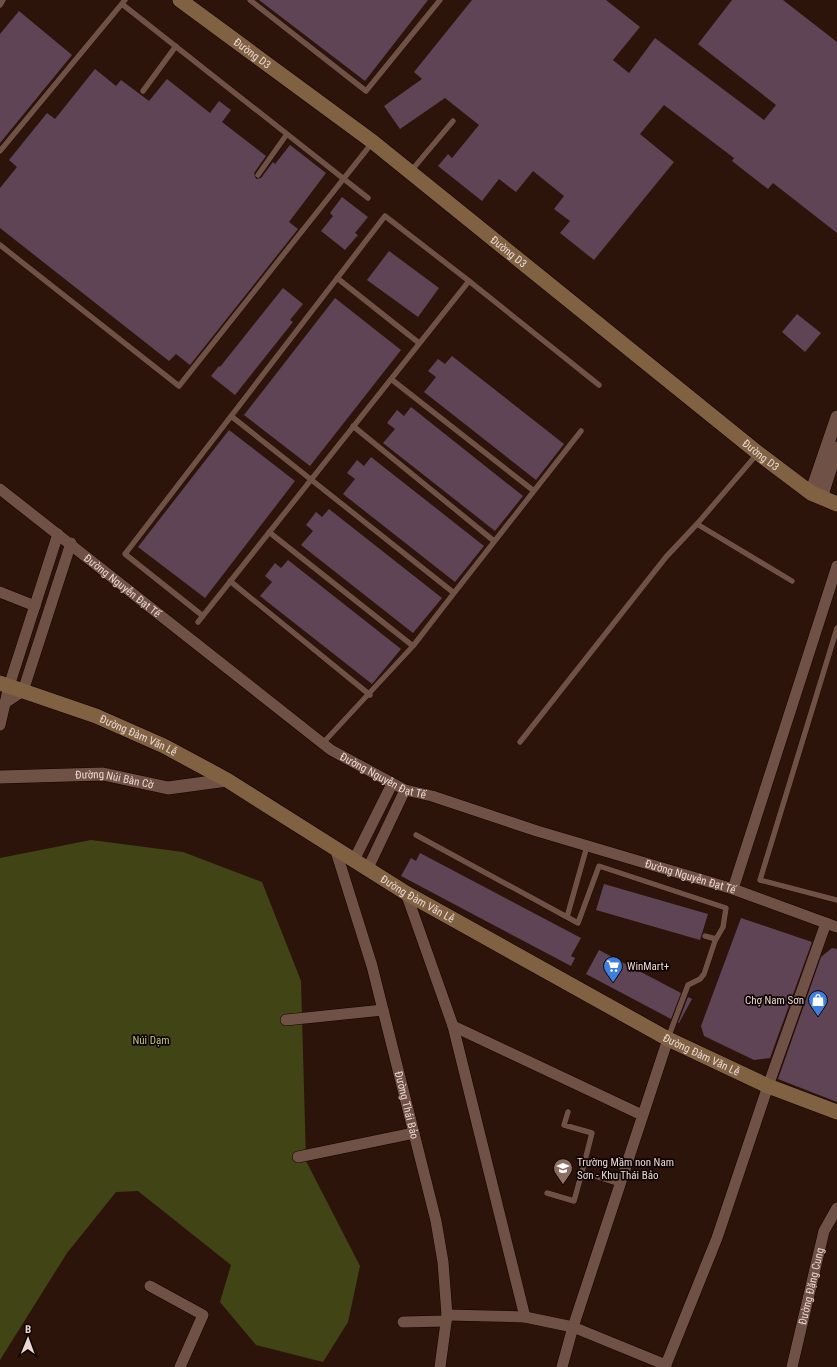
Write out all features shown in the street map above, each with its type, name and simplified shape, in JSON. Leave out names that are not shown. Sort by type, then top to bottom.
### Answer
[{"type":"main road","name":"Đường D3","points":[[180,0],[373,142],[758,453],[816,495],[837,504]]},
{"type":"main road","name":"Đường Đàm Văn Lễ","points":[[4,685],[96,716],[164,746],[227,780],[406,893],[668,1039],[768,1086],[837,1112]]},
{"type":"street","points":[[816,495],[836,424]]},
{"type":"street","points":[[816,495],[837,448]]},
{"type":"street","name":"Đường Nguyễn Đạt Tế","points":[[0,489],[323,743],[355,764],[392,784],[405,790],[432,796],[587,846],[733,889],[837,927]]},
{"type":"street","points":[[0,725],[5,703],[4,685],[35,606],[58,534]]},
{"type":"street","points":[[5,703],[23,691],[70,543]]},
{"type":"street","points":[[733,889],[837,566]]},
{"type":"street","points":[[0,592],[35,606]]},
{"type":"street","name":"Đường Núi Bàn Cờ","points":[[0,777],[103,774],[168,788],[227,780]]},
{"type":"street","points":[[354,860],[392,784]]},
{"type":"street","points":[[368,868],[405,790]]},
{"type":"street","name":"Đường Thái Bảo","points":[[335,848],[372,966],[436,1221],[444,1262],[446,1318],[440,1367]]},
{"type":"street","points":[[406,893],[453,1026],[525,1317]]},
{"type":"street","points":[[403,1322],[446,1318],[525,1317],[573,1327],[665,1366],[717,1238],[768,1086],[826,923]]},
{"type":"street","points":[[286,1020],[383,1010]]},
{"type":"street","points":[[453,1026],[642,1116]]},
{"type":"street","points":[[562,1367],[573,1327],[668,1039]]},
{"type":"street","points":[[298,1157],[414,1133]]},
{"type":"street","name":"Đường Đặng Cung","points":[[792,1367],[824,1231],[837,1208]]},
{"type":"street","points":[[150,1286],[203,1316],[180,1367]]},
{"type":"lane","points":[[0,5],[4,0]]},
{"type":"lane","points":[[250,0],[366,91],[440,0]]},
{"type":"lane","points":[[0,150],[123,2],[176,46],[345,178],[368,198]]},
{"type":"lane","points":[[143,91],[176,46]]},
{"type":"lane","points":[[409,172],[453,121]]},
{"type":"lane","points":[[258,175],[287,134]]},
{"type":"lane","points":[[0,245],[180,386],[373,142]]},
{"type":"lane","points":[[203,616],[125,554],[385,216],[599,384]]},
{"type":"lane","points":[[338,278],[419,344]]},
{"type":"lane","points":[[198,622],[469,281]]},
{"type":"lane","points":[[391,379],[534,491]]},
{"type":"lane","points":[[232,416],[454,593]]},
{"type":"lane","points":[[353,426],[494,541]]},
{"type":"lane","points":[[323,743],[370,695],[413,646],[494,541],[582,431]]},
{"type":"lane","points":[[520,742],[666,557],[697,524],[758,453]]},
{"type":"lane","points":[[697,524],[792,581]]},
{"type":"lane","points":[[270,532],[413,646]]},
{"type":"lane","points":[[230,581],[370,695]]},
{"type":"lane","points":[[837,628],[760,880],[837,900]]},
{"type":"lane","points":[[416,835],[578,923],[599,866],[726,908],[724,927],[716,939],[704,974],[700,979],[688,985],[668,1039]]},
{"type":"lane","points":[[567,917],[587,846]]},
{"type":"lane","points":[[705,936],[716,939]]},
{"type":"lane","points":[[547,1193],[574,1201],[582,1172],[592,1133],[564,1125],[568,1112]]},
{"type":"lane","points":[[582,1172],[620,1184]]},
{"type":"green space","name":"Núi Dạm","points":[[91,840],[183,852],[262,882],[301,981],[306,1161],[360,1266],[348,1322],[323,1362],[256,1345],[220,1302],[231,1265],[138,1191],[116,1192],[67,1253],[0,1360],[0,858]]},
{"type":"building","points":[[259,0],[428,0],[365,81]]},
{"type":"building","points":[[472,0],[606,0],[640,27],[613,60],[629,73],[655,38],[764,120],[776,105],[698,44],[732,0],[783,0],[837,42],[837,233],[773,183],[768,189],[732,161],[734,158],[664,105],[640,134],[674,162],[594,260],[560,233],[570,221],[554,209],[564,196],[533,171],[516,192],[499,179],[482,201],[438,166],[448,154],[452,158],[479,125],[445,98],[400,129],[384,106],[422,79],[414,72]]},
{"type":"building","points":[[19,11],[72,55],[0,143],[0,34]]},
{"type":"building","points":[[95,69],[116,86],[121,80],[149,101],[167,79],[210,113],[219,101],[231,110],[222,122],[266,156],[254,173],[256,179],[261,178],[273,162],[275,164],[290,145],[326,173],[289,222],[298,229],[190,365],[176,354],[169,361],[0,228],[0,188],[17,167],[9,160],[47,113],[55,119]]},
{"type":"building","points":[[342,197],[368,217],[355,233],[358,235],[345,250],[321,231],[333,216],[330,213]]},
{"type":"building","points":[[389,251],[439,288],[418,317],[367,280]]},
{"type":"building","points":[[283,288],[303,304],[290,320],[293,322],[235,395],[211,376],[219,366],[220,367]]},
{"type":"building","points":[[335,298],[401,350],[310,466],[244,415]]},
{"type":"building","points":[[797,314],[821,333],[805,352],[782,332]]},
{"type":"building","points":[[452,356],[564,444],[536,480],[424,392],[436,377],[428,371],[438,359],[445,364]]},
{"type":"building","points":[[411,407],[523,496],[495,531],[383,443],[395,429],[387,423],[397,410],[404,416]]},
{"type":"building","points":[[229,430],[295,481],[205,598],[138,547]]},
{"type":"building","points":[[371,457],[484,546],[455,582],[343,494],[355,479],[347,473],[357,460],[364,466]]},
{"type":"building","points":[[329,509],[442,598],[413,633],[301,545],[313,531],[306,525],[316,512],[322,517]]},
{"type":"building","points":[[288,560],[401,649],[372,684],[260,596],[272,582],[265,576],[275,563],[281,568]]},
{"type":"building","points":[[420,853],[581,938],[571,956],[575,958],[571,966],[401,876],[411,858],[416,861]]},
{"type":"building","points":[[604,884],[708,914],[700,940],[596,910]]},
{"type":"building","points":[[741,918],[812,942],[770,1058],[754,1060],[704,1036],[701,1026]]},
{"type":"building","name":"Chợ Nam Sơn","points":[[832,948],[837,949],[837,1102],[778,1079],[821,957]]},
{"type":"building","points":[[599,950],[681,993],[671,1019],[586,974]]},
{"type":"building","points":[[688,997],[692,999],[678,1023]]},
{"type":"place","name":"WinMart+","points":[[613,983]]},
{"type":"place","name":"Chợ Nam Sơn","points":[[818,1017]]},
{"type":"place","name":"Trường Mầm non Nam Sơn - Khu Thái Bảo","points":[[563,1185]]}]
